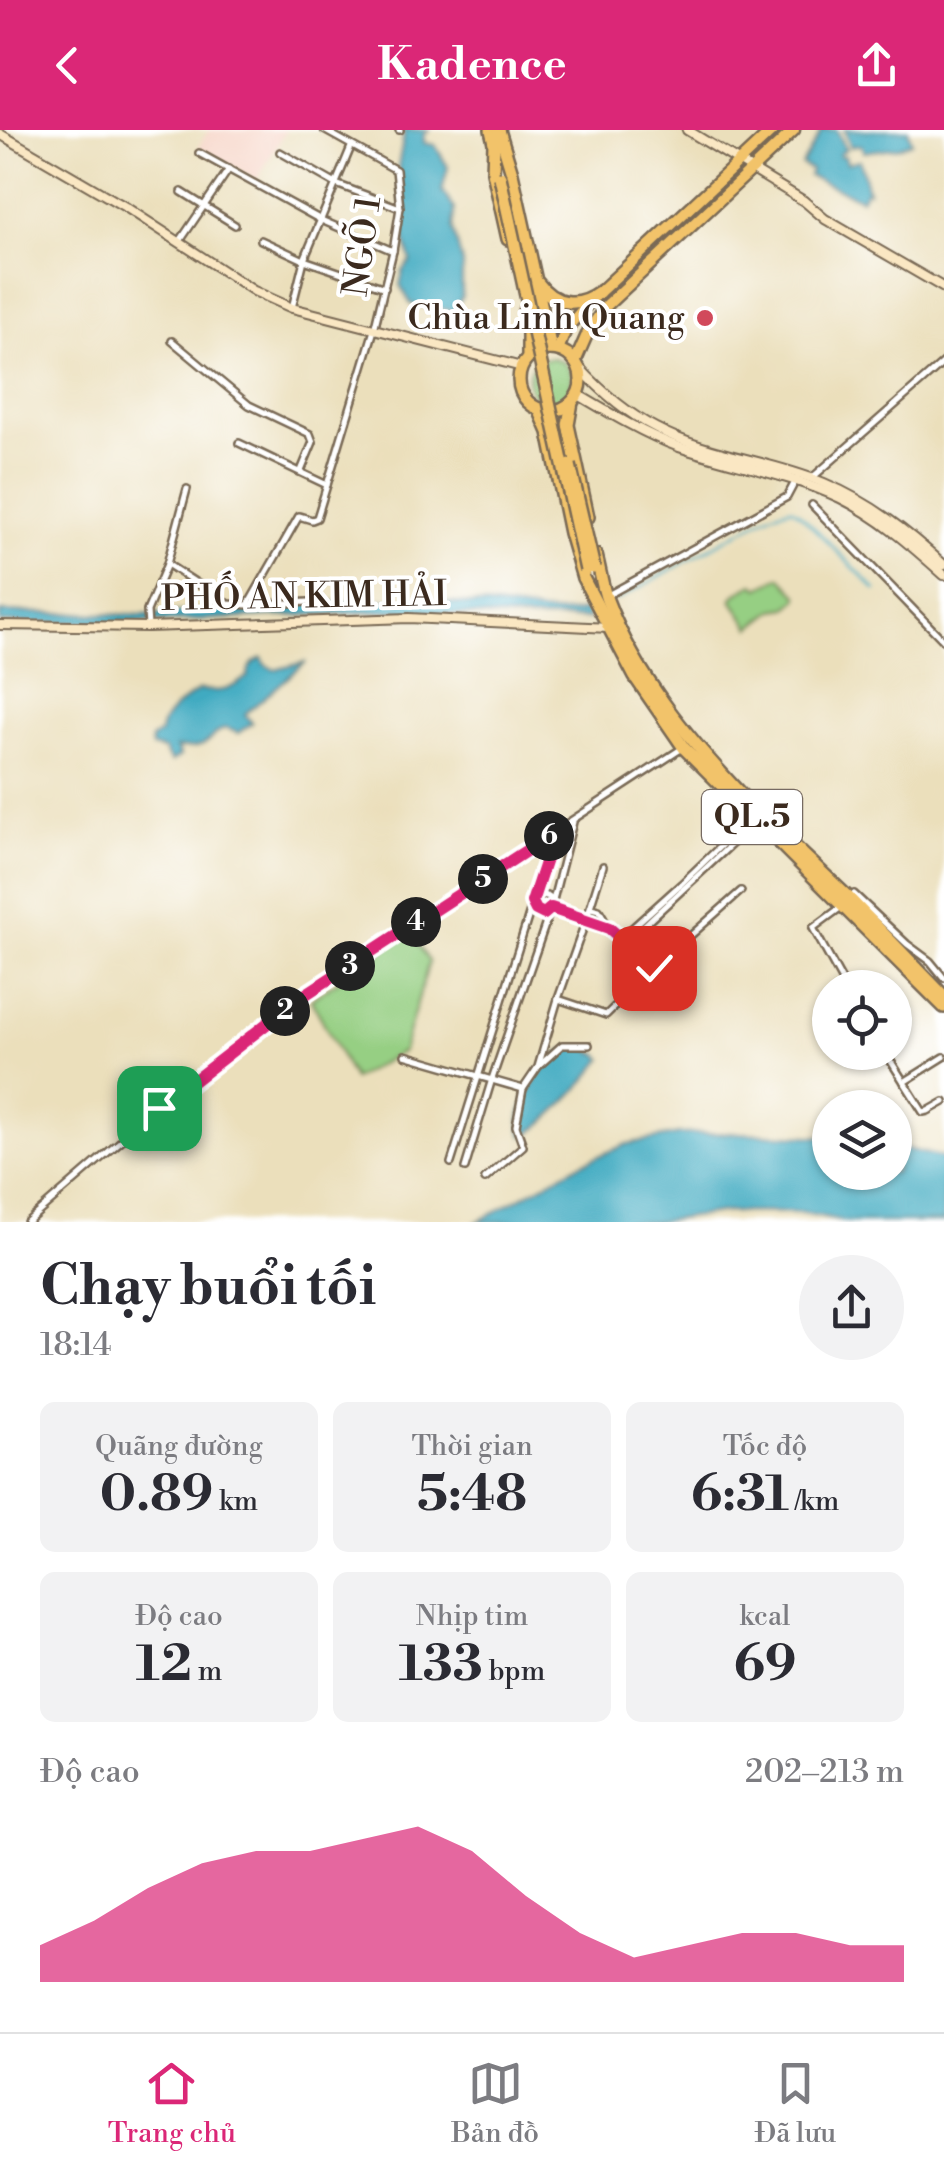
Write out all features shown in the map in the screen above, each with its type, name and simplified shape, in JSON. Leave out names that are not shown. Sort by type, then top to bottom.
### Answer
[{"type":"highway","points":[[497,136],[590,569],[601,598]]},
{"type":"highway","points":[[497,136],[510,165],[554,349]]},
{"type":"highway","points":[[497,136],[493,172],[526,322],[525,362],[519,377],[521,392],[539,409],[559,410],[574,398],[581,381],[577,365],[568,355],[554,349],[537,352],[525,362]]},
{"type":"highway","points":[[536,278],[546,292],[565,302],[586,301],[599,292]]},
{"type":"highway","name":"QL.5","points":[[574,398],[568,416],[569,430],[601,598],[608,628],[635,677],[684,748],[850,900],[944,996]]},
{"type":"highway","name":"QL.5","points":[[539,409],[550,432],[577,560],[586,585],[601,598],[659,698],[756,816],[944,1006]]},
{"type":"main road","points":[[687,130],[804,201],[825,219],[944,288]]},
{"type":"main road","points":[[554,349],[599,292],[773,130]]},
{"type":"main road","points":[[794,130],[606,306],[592,324],[577,365],[612,400],[656,428],[702,446],[812,478],[849,494],[880,512],[944,565]]},
{"type":"main road","points":[[0,134],[180,241],[254,291],[292,308],[525,362]]},
{"type":"main road","points":[[618,275],[618,285],[628,285]]},
{"type":"main road","points":[[574,398],[674,445],[794,480],[842,499],[896,534],[944,575]]},
{"type":"main road","name":"PHỐ AN KIM HẢI","points":[[0,625],[409,618],[608,628]]},
{"type":"street","points":[[292,308],[304,260],[351,147],[324,130]]},
{"type":"street","name":"NGÕ 1","points":[[328,485],[385,288],[400,208],[396,170],[351,147]]},
{"type":"street","points":[[199,152],[321,220],[393,251]]},
{"type":"street","points":[[280,152],[336,184],[400,208]]},
{"type":"street","points":[[180,241],[229,169]]},
{"type":"street","points":[[182,192],[235,225]]},
{"type":"street","points":[[261,240],[304,260],[385,288]]},
{"type":"street","points":[[172,341],[249,405],[312,436],[300,471]]},
{"type":"street","points":[[601,598],[787,497],[794,480],[812,478],[944,362]]},
{"type":"street","points":[[238,443],[328,485],[317,518],[299,516],[248,606]]},
{"type":"street","points":[[148,625],[147,613],[167,564],[188,489]]},
{"type":"street","points":[[812,505],[944,641]]},
{"type":"street","points":[[167,564],[229,604],[309,602]]},
{"type":"street","points":[[27,1222],[159,1108],[300,998],[684,748]]},
{"type":"street","points":[[624,939],[756,816]]},
{"type":"street","points":[[465,1168],[574,820]]},
{"type":"street","points":[[451,1163],[555,832]]},
{"type":"street","points":[[538,1067],[602,866]]},
{"type":"street","points":[[558,999],[606,1015],[741,890]]},
{"type":"street","points":[[854,894],[944,978]]},
{"type":"street","points":[[533,901],[549,896],[549,908]]},
{"type":"street","points":[[533,901],[536,910]]},
{"type":"street","points":[[836,970],[812,928],[842,906]]},
{"type":"street","points":[[549,908],[609,928],[654,968]]},
{"type":"street","points":[[591,908],[599,910],[609,928]]},
{"type":"street","points":[[485,1179],[523,1146],[516,1126],[523,1089],[538,1067],[562,1046],[589,1044]]},
{"type":"street","points":[[406,1055],[523,1089]]},
{"type":"street","points":[[904,1082],[944,1057]]},
{"type":"street","points":[[897,1070],[923,1112],[944,1102]]},
{"type":"shaded area","points":[[209,130],[286,130],[257,180],[198,147]]},
{"type":"green space","points":[[550,358],[566,364],[572,380],[566,396],[550,402],[534,396],[528,380],[534,364]]},
{"type":"green space","points":[[781,577],[798,599],[788,608],[774,610],[751,628],[732,600],[754,584],[759,588]]},
{"type":"green space","points":[[410,932],[429,962],[403,1051],[353,1079],[311,999]]},
{"type":"water","points":[[402,130],[429,130],[424,134],[424,143],[435,145],[448,167],[442,191],[455,209],[453,228],[462,263],[462,297],[453,311],[411,304],[400,285],[403,271],[411,261],[402,231],[405,214],[398,166]]},
{"type":"water","points":[[822,130],[837,130],[846,149],[840,156],[845,156],[847,163],[860,160],[868,191],[861,199],[809,176],[811,170],[802,165]]},
{"type":"water","points":[[844,130],[908,130],[912,142],[864,152],[861,145],[851,147]]},
{"type":"water","points":[[405,600],[551,613],[586,611],[589,619],[398,611],[151,622],[0,623],[0,612],[143,615]]},
{"type":"water","points":[[262,658],[264,664],[275,670],[306,662],[245,714],[252,723],[238,733],[222,729],[200,746],[176,748],[180,756],[171,762],[164,750],[152,747],[151,739],[160,733],[165,719],[181,703],[199,690],[236,685]]},
{"type":"water","points":[[583,1047],[603,1059],[553,1114],[523,1136],[522,1111],[536,1079],[559,1053]]},
{"type":"water","points":[[679,1134],[812,1136],[812,1190],[912,1190],[912,1150],[944,1158],[944,1222],[849,1222],[803,1213],[726,1212],[655,1222],[477,1222],[582,1163],[627,1144]]},
{"type":"waterway","points":[[617,600],[773,513],[791,508],[876,590]]},
{"type":"place","name":"Chùa Linh Quang","points":[[705,318]]},
{"type":"route","points":[[159,1108],[300,998],[555,832],[532,902],[536,910],[544,914],[551,908],[609,928],[654,968]]}]
